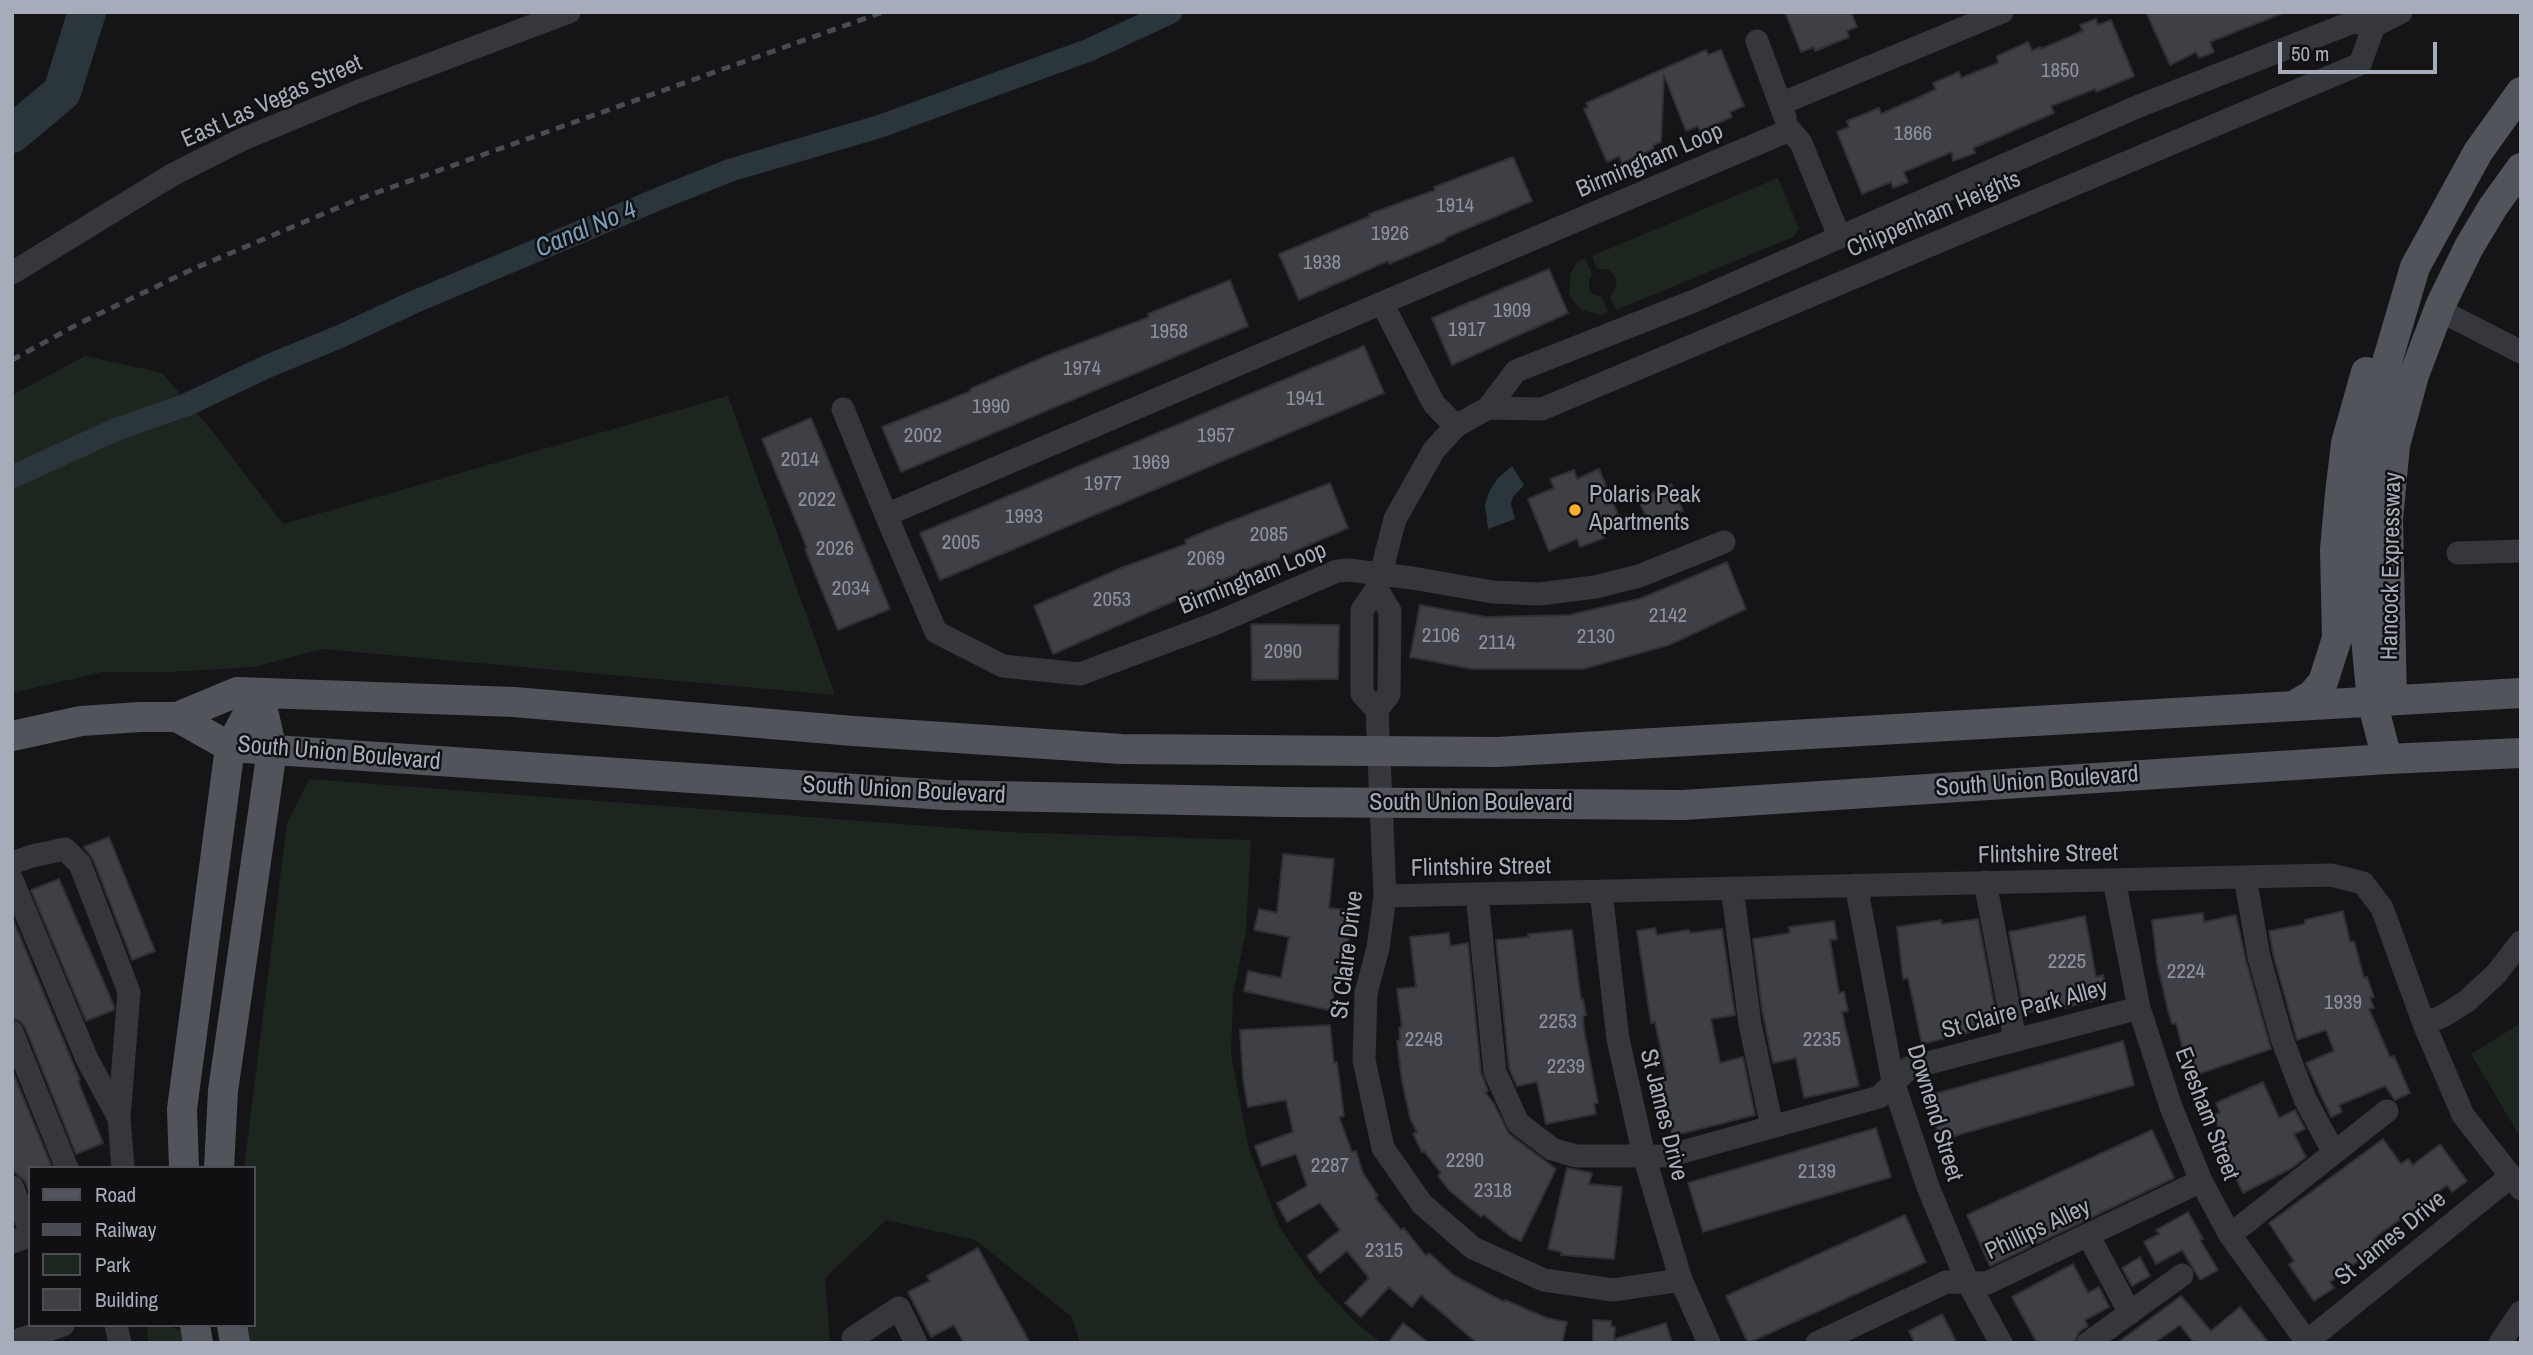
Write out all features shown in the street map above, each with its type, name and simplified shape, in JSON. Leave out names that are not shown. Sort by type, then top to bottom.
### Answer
[{"type":"main road","name":"Hancock Expressway","points":[[2387,759],[2382,700],[2363,607],[2362,513],[2382,379],[2415,267],[2478,152],[2521,92]]},
{"type":"main road","name":"Hancock Expressway","points":[[2382,700],[2388,519],[2395,445],[2414,375],[2439,310],[2469,247],[2521,168]]},
{"type":"main road","points":[[2295,705],[2312,695],[2323,682],[2331,661],[2337,638],[2334,549],[2346,443],[2362,382],[2415,267]]},
{"type":"main road","name":"South Union Boulevard","points":[[177,718],[237,692],[514,702],[866,732],[1121,749],[1497,752],[2521,693]]},
{"type":"main road","points":[[184,1166],[182,1109],[230,747],[259,693]]},
{"type":"main road","points":[[219,1166],[223,1091],[272,750],[259,693]]},
{"type":"main road","points":[[12,736],[81,721],[139,717],[177,718]]},
{"type":"main road","name":"South Union Boulevard","points":[[177,718],[230,747],[272,750],[945,794],[1380,803],[1683,805],[2387,759],[2521,753]]},
{"type":"street","name":"East Las Vegas Street","points":[[12,272],[172,176],[241,140],[359,91],[569,12]]},
{"type":"street","points":[[1780,104],[2002,12]]},
{"type":"street","name":"Chippenham Heights","points":[[1380,751],[1377,710],[1362,694],[1362,610],[1378,581],[1395,519],[1434,450],[1456,426],[1488,408],[1516,371],[1693,301],[2139,106],[2360,20],[2401,12]]},
{"type":"street","name":"Chippenham Heights","points":[[1488,408],[1542,409],[2360,64],[2360,20]]},
{"type":"street","points":[[1757,41],[1790,130],[1801,143],[1839,236]]},
{"type":"street","name":"Birmingham Loop","points":[[886,514],[1790,130]]},
{"type":"street","points":[[1382,303],[1434,404],[1456,426]]},
{"type":"street","points":[[2439,310],[2521,352]]},
{"type":"street","name":"Birmingham Loop","points":[[843,409],[936,632],[1003,666],[1080,674],[1214,624],[1337,571],[1378,581],[1539,594],[1595,587],[1639,576],[1724,542]]},
{"type":"street","points":[[2458,553],[2521,551]]},
{"type":"street","name":"St Claire Drive","points":[[1380,751],[1385,896],[1378,948],[1366,993],[1364,1060],[1383,1148],[1422,1204],[1473,1248],[1544,1280],[1613,1290],[1681,1280]]},
{"type":"street","points":[[12,863],[65,849],[80,864],[129,992],[119,1118],[123,1166]]},
{"type":"street","name":"Flintshire Street","points":[[1385,896],[2331,875],[2363,883],[2382,908],[2424,1024],[2463,1115],[2515,1183]]},
{"type":"street","points":[[2245,877],[2259,957],[2282,1039],[2305,1098],[2334,1153]]},
{"type":"street","points":[[12,880],[87,1059],[119,1118]]},
{"type":"street","name":"Evesham Street","points":[[2114,880],[2139,1008],[2171,1107],[2201,1181],[2230,1235],[2306,1342]]},
{"type":"street","points":[[1985,882],[2015,1040]]},
{"type":"street","name":"Downend Street","points":[[1856,885],[1893,1082],[1926,1184],[1967,1281],[2001,1343]]},
{"type":"street","points":[[1732,888],[1750,1024],[1772,1127]]},
{"type":"street","name":"St James Drive","points":[[1601,891],[1618,1039],[1644,1156],[1681,1280],[1709,1343]]},
{"type":"street","name":"St Claire Park Alley","points":[[1477,894],[1495,1072],[1518,1123],[1552,1149],[1577,1156],[1668,1156],[1879,1097],[1909,1068],[2139,1008]]},
{"type":"street","points":[[2424,1024],[2467,1001],[2496,974],[2521,942]]},
{"type":"street","points":[[12,1032],[66,1166]]},
{"type":"street","points":[[2230,1235],[2386,1111]]},
{"type":"street","name":"Phillips Alley","points":[[1817,1343],[1851,1336],[1946,1282],[1987,1283],[2201,1181]]},
{"type":"street","name":"St James Drive","points":[[2306,1342],[2515,1183]]},
{"type":"street","points":[[12,1187],[28,1225]]},
{"type":"street","points":[[2088,1235],[2130,1312]]},
{"type":"street","points":[[2088,1343],[2182,1275]]},
{"type":"street","points":[[855,1343],[853,1338],[899,1308],[916,1343]]},
{"type":"street","points":[[2500,1343],[2521,1312]]},
{"type":"street","points":[[12,1342],[57,1327]]},
{"type":"green space","points":[[1778,178],[1799,229],[1793,237],[1616,310],[1610,297],[1617,284],[1614,275],[1607,269],[1597,269],[1592,256]]},
{"type":"green space","points":[[1585,258],[1592,275],[1589,288],[1592,294],[1602,297],[1608,312],[1601,315],[1582,310],[1569,293],[1571,272],[1577,262]]},
{"type":"green space","points":[[85,356],[162,373],[213,432],[283,524],[728,396],[835,695],[322,649],[254,667],[168,672],[102,672],[12,693],[12,395]]},
{"type":"green space","points":[[309,779],[1006,832],[1251,840],[1246,931],[1233,994],[1231,1054],[1249,1149],[1280,1228],[1316,1280],[1356,1323],[1382,1343],[1080,1343],[1072,1317],[975,1240],[886,1220],[825,1278],[830,1343],[235,1343],[233,1327],[256,1327],[256,1166],[244,1166],[287,823]]},
{"type":"green space","points":[[2521,1023],[2521,1138],[2471,1054]]},
{"type":"green space","points":[[146,1327],[172,1327],[197,1336],[197,1343],[149,1343]]},
{"type":"shaded area","points":[[1512,466],[1524,485],[1513,497],[1511,504],[1515,519],[1488,529],[1485,505],[1489,492],[1497,479]]},
{"type":"building","points":[[1785,12],[1851,12],[1857,27],[1847,31],[1849,37],[1815,51],[1814,47],[1801,52]]},
{"type":"building","points":[[2146,12],[2283,13],[2210,42],[2214,52],[2199,58],[2196,52],[2170,65]]},
{"type":"building","points":[[2096,19],[2098,25],[2111,20],[2134,76],[2096,92],[2095,89],[2051,106],[2054,113],[1973,148],[1975,153],[1953,161],[1952,152],[1904,172],[1908,182],[1893,188],[1891,182],[1862,194],[1837,132],[1849,127],[1847,121],[1879,108],[1881,114],[1936,89],[1933,83],[1959,72],[1961,78],[1998,63],[1997,56],[2028,42],[2032,51],[2040,47],[2041,49],[2083,31],[2080,25]]},
{"type":"building","points":[[1706,50],[1708,55],[1721,50],[1744,106],[1730,112],[1732,117],[1700,131],[1698,126],[1686,131],[1664,75],[1661,142],[1653,145],[1653,149],[1622,163],[1619,156],[1607,162],[1584,109],[1588,107],[1586,103]]},
{"type":"building","points":[[1513,157],[1532,201],[1445,238],[1446,240],[1389,264],[1388,261],[1299,300],[1279,254],[1370,216],[1369,214],[1435,190],[1434,187]]},
{"type":"building","points":[[1549,269],[1568,313],[1452,365],[1432,318]]},
{"type":"building","points":[[1230,280],[1248,326],[901,472],[882,427],[971,391],[970,389],[1046,356],[1149,317],[1148,314]]},
{"type":"building","points":[[1364,346],[1384,393],[940,580],[920,533]]},
{"type":"building","points":[[811,418],[890,609],[838,630],[762,439]]},
{"type":"building","name":"Polaris Peak Apartments","points":[[1599,469],[1621,522],[1601,531],[1604,538],[1580,547],[1577,539],[1549,551],[1528,499],[1554,488],[1550,479],[1574,470],[1577,479]]},
{"type":"building","points":[[1330,483],[1348,528],[1053,654],[1034,606],[1121,568],[1186,544],[1185,540],[1208,530]]},
{"type":"building","points":[[1671,484],[1683,511],[1650,525],[1638,499]]},
{"type":"building","points":[[1727,562],[1746,609],[1669,645],[1583,669],[1472,669],[1410,657],[1420,605],[1486,617],[1569,615],[1642,598]]},
{"type":"building","points":[[1251,624],[1339,625],[1338,679],[1252,680]]},
{"type":"building","points":[[109,837],[155,951],[132,960],[93,859],[84,847]]},
{"type":"building","points":[[1283,854],[1334,859],[1329,908],[1348,910],[1346,920],[1351,920],[1339,983],[1334,982],[1333,1011],[1244,991],[1248,971],[1281,978],[1289,937],[1254,930],[1259,909],[1277,913]]},
{"type":"building","points":[[59,879],[114,1006],[114,1010],[86,1021],[31,890]]},
{"type":"building","points":[[2343,911],[2350,942],[2354,941],[2364,978],[2367,977],[2374,997],[2370,998],[2374,1008],[2369,1009],[2390,1057],[2394,1056],[2410,1093],[2395,1100],[2385,1086],[2339,1105],[2342,1112],[2331,1117],[2306,1063],[2334,1051],[2326,1030],[2297,1040],[2269,931],[2305,924],[2305,920]]},
{"type":"building","points":[[2203,913],[2204,922],[2236,915],[2271,1049],[2190,1077],[2176,1023],[2172,1024],[2168,1010],[2157,963],[2152,920]]},
{"type":"building","points":[[2085,916],[2096,977],[2103,975],[2107,993],[2098,996],[2099,999],[2064,1008],[2063,1005],[2024,1013],[2009,932]]},
{"type":"building","points":[[12,917],[80,1080],[78,1081],[103,1143],[76,1154],[25,1027],[12,1018]]},
{"type":"building","points":[[1978,919],[1998,1025],[1922,1044],[1908,978],[1903,979],[1897,927],[1941,920],[1942,924]]},
{"type":"building","points":[[1834,921],[1837,939],[1830,940],[1839,993],[1844,992],[1848,1011],[1842,1012],[1859,1086],[1804,1098],[1796,1058],[1773,1063],[1762,1010],[1753,939],[1790,933],[1789,927]]},
{"type":"building","points":[[1655,928],[1657,935],[1722,929],[1735,1015],[1711,1019],[1720,1063],[1743,1057],[1755,1115],[1672,1136],[1661,1075],[1666,1074],[1655,1022],[1651,1023],[1637,931]]},
{"type":"building","points":[[1572,930],[1581,999],[1586,1015],[1583,1016],[1584,1030],[1598,1103],[1594,1104],[1596,1114],[1546,1124],[1537,1082],[1517,1086],[1509,1068],[1496,940]]},
{"type":"building","points":[[1449,933],[1450,946],[1468,943],[1481,1073],[1488,1091],[1485,1092],[1509,1134],[1556,1169],[1521,1241],[1510,1236],[1484,1215],[1481,1217],[1449,1190],[1438,1176],[1441,1173],[1424,1151],[1422,1152],[1413,1134],[1417,1132],[1410,1118],[1397,1041],[1400,1040],[1399,1028],[1402,1027],[1397,989],[1416,987],[1410,937]]},
{"type":"building","points":[[1330,1025],[1344,1116],[1339,1117],[1352,1152],[1356,1151],[1363,1173],[1378,1196],[1375,1198],[1426,1256],[1429,1253],[1453,1275],[1504,1302],[1505,1300],[1547,1318],[1567,1322],[1562,1343],[1477,1343],[1421,1295],[1412,1307],[1389,1287],[1361,1317],[1345,1303],[1369,1278],[1347,1251],[1320,1273],[1307,1256],[1340,1230],[1320,1203],[1287,1222],[1277,1203],[1307,1186],[1296,1154],[1262,1166],[1255,1146],[1293,1132],[1286,1100],[1248,1107],[1240,1030]]},
{"type":"building","points":[[2123,1041],[2134,1085],[1940,1140],[1927,1096]]},
{"type":"building","points":[[12,1070],[51,1165],[28,1166],[28,1188],[25,1181],[12,1170]]},
{"type":"building","points":[[2263,1082],[2279,1118],[2295,1110],[2305,1129],[2294,1134],[2306,1157],[2292,1168],[2243,1193],[2219,1142],[2224,1139],[2213,1115],[2220,1113],[2216,1103]]},
{"type":"building","points":[[1876,1128],[1891,1177],[1703,1232],[1688,1183]]},
{"type":"building","points":[[2152,1130],[2174,1178],[1990,1266],[1967,1215]]},
{"type":"building","points":[[2383,1139],[2401,1164],[2408,1159],[2413,1165],[2440,1144],[2467,1181],[2452,1192],[2447,1185],[2422,1204],[2424,1207],[2411,1216],[2409,1213],[2378,1235],[2373,1240],[2378,1246],[2330,1282],[2334,1288],[2314,1301],[2289,1265],[2294,1261],[2269,1223]]},
{"type":"building","points":[[1567,1168],[1592,1173],[1589,1184],[1622,1187],[1614,1259],[1561,1255],[1562,1252],[1548,1249]]},
{"type":"building","points":[[2188,1212],[2203,1239],[2200,1240],[2218,1270],[2200,1280],[2182,1250],[2156,1264],[2144,1242],[2159,1234],[2156,1230]]},
{"type":"building","points":[[1905,1215],[1926,1262],[1748,1343],[1726,1296]]},
{"type":"building","points":[[978,1248],[1030,1343],[964,1343],[954,1325],[931,1337],[908,1292],[930,1281],[927,1276]]},
{"type":"building","points":[[2140,1257],[2150,1276],[2132,1286],[2122,1268]]},
{"type":"building","points":[[2073,1264],[2088,1293],[2099,1287],[2109,1307],[2085,1320],[2088,1326],[2079,1332],[2074,1343],[2037,1343],[2012,1297]]},
{"type":"building","points":[[2181,1296],[2211,1331],[2240,1307],[2269,1343],[2194,1343],[2180,1325],[2154,1343],[2117,1343]]},
{"type":"building","points":[[1942,1314],[1957,1343],[1915,1343],[1909,1331]]},
{"type":"building","points":[[1593,1320],[1611,1321],[1611,1326],[1615,1327],[1614,1343],[1593,1343]]},
{"type":"building","points":[[1403,1323],[1429,1343],[1388,1343]]},
{"type":"building","points":[[1666,1323],[1672,1343],[1616,1343],[1615,1339]]},
{"type":"waterway","points":[[12,134],[62,92],[87,12]]},
{"type":"waterway","name":"Canal No 4","points":[[12,477],[117,429],[186,405],[414,302],[663,197],[731,170],[881,126],[1089,50],[1171,12]]},
{"type":"railway","points":[[12,360],[80,323],[193,269],[356,200],[883,12]]},
{"type":"place","name":"Polaris Peak Apartments","points":[[1575,510]]}]
